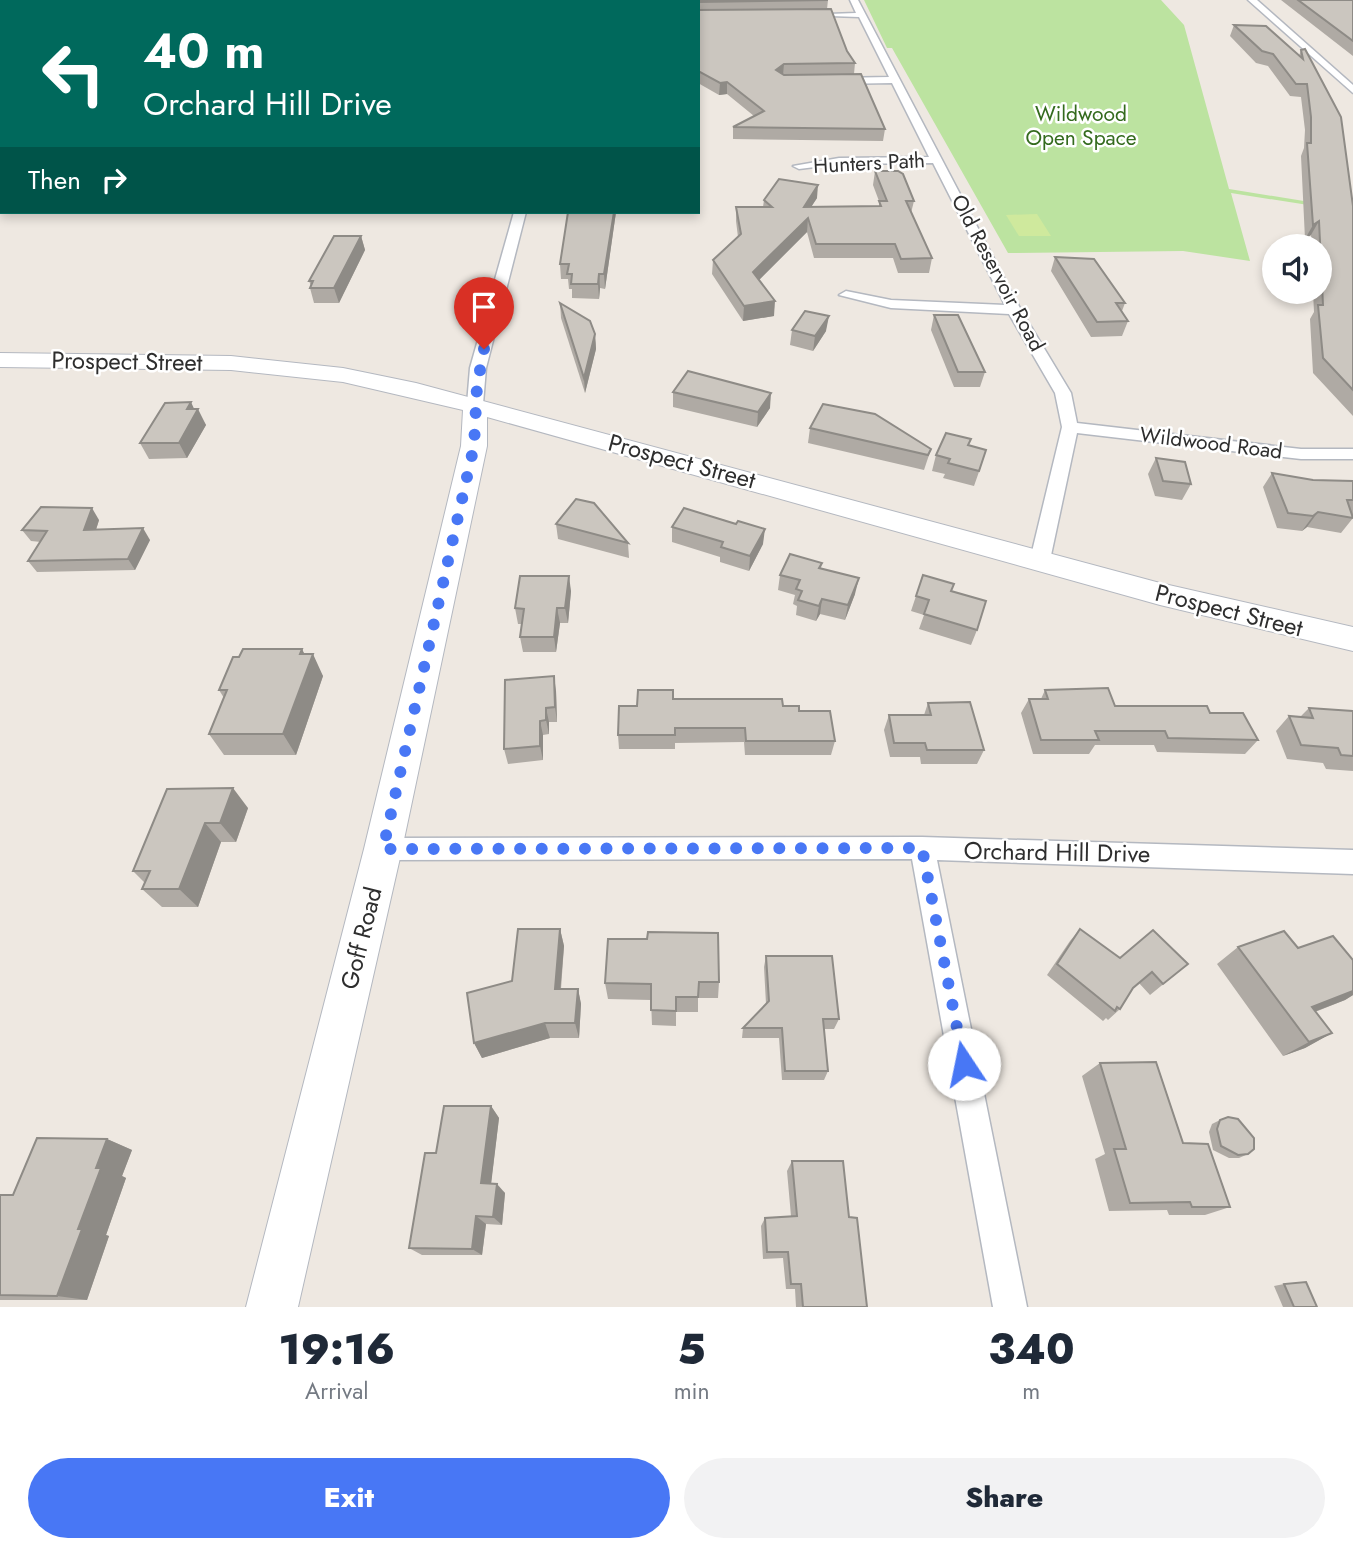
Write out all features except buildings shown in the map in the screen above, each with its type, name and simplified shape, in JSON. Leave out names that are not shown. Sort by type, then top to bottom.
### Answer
[{"type":"main road","name":"Prospect Street","points":[[0,360],[151,360],[269,366],[343,375],[475,404],[1220,609],[1353,639]]},
{"type":"main road","name":"Goff Road","points":[[272,1307],[383,849],[474,446],[475,404]]},
{"type":"street","name":"Old Reservoir Road","points":[[854,0],[894,80],[939,160],[1014,310],[1063,393],[1070,427],[1040,560]]},
{"type":"street","points":[[1252,0],[1353,90]]},
{"type":"street","points":[[793,15],[860,15]]},
{"type":"street","points":[[824,81],[894,80]]},
{"type":"street","name":"Hunters Path","points":[[799,166],[839,161],[939,160]]},
{"type":"street","points":[[475,404],[478,368],[519,214]]},
{"type":"street","points":[[846,295],[891,304],[1014,310]]},
{"type":"street","name":"Wildwood Road","points":[[1070,427],[1301,454],[1353,454]]},
{"type":"street","points":[[922,848],[1010,1307]]},
{"type":"street","name":"Orchard Hill Drive","points":[[383,849],[922,848],[1353,862]]},
{"type":"green space","name":"Wildwood Open Space","points":[[864,0],[1161,0],[1184,25],[1229,189],[1353,209],[1353,212],[1231,193],[1250,261],[1183,251],[1008,253],[892,48],[887,48]]},
{"type":"green space","points":[[1037,214],[1051,236],[1019,236],[1006,215]]},
{"type":"route","points":[[484,349],[478,368],[474,446],[383,849],[922,848],[964,1064]]}]
